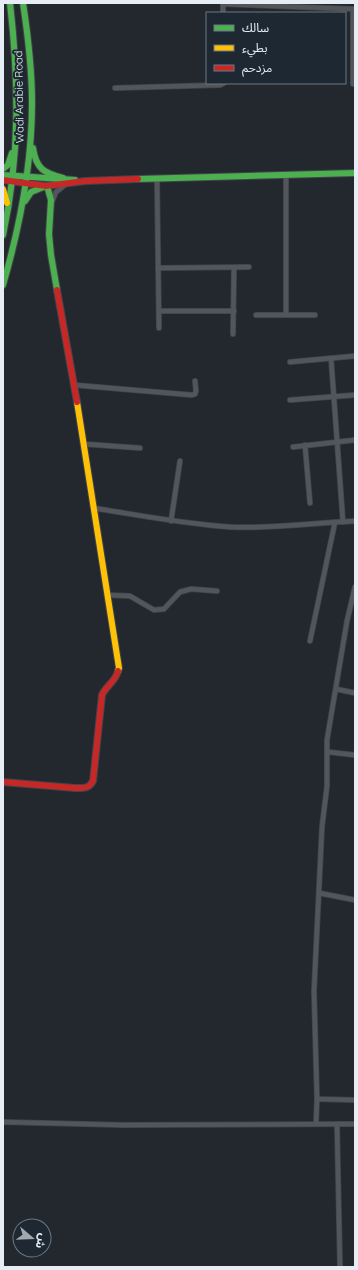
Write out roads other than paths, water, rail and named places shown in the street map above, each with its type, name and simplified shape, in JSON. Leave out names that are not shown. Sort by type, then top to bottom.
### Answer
[{"type":"main road","name":"Wadi Arabie Road","points":[[3,235],[13,179],[16,135],[15,44],[10,3]]},
{"type":"main road","name":"Wadi Arabie Road","points":[[3,284],[17,232],[26,184],[32,133],[29,46],[23,3]]},
{"type":"main road","points":[[32,133],[34,158],[37,165],[46,173],[65,181]]},
{"type":"main road","points":[[3,169],[9,162],[16,135]]},
{"type":"main road","points":[[3,180],[27,177],[65,181],[85,181],[355,173]]},
{"type":"main road","points":[[3,175],[26,184],[46,186]]},
{"type":"main road","points":[[21,209],[26,197],[31,192],[65,181]]},
{"type":"main road","points":[[3,782],[87,789],[92,785],[102,695],[104,689],[116,680],[119,675],[84,444],[51,254],[49,234],[51,206],[50,195],[46,186]]},
{"type":"main road","points":[[3,189],[8,212]]},
{"type":"street","points":[[353,84],[354,3]]},
{"type":"street","points":[[223,4],[281,4],[353,9]]},
{"type":"street","points":[[115,88],[220,86],[223,84]]},
{"type":"street","points":[[286,175],[286,315]]},
{"type":"street","points":[[158,178],[159,328]]},
{"type":"street","points":[[51,206],[56,192],[65,181]]},
{"type":"street","points":[[158,268],[249,267]]},
{"type":"street","points":[[233,334],[234,268]]},
{"type":"street","points":[[159,311],[234,311]]},
{"type":"street","points":[[256,315],[315,315]]},
{"type":"street","points":[[290,362],[355,356]]},
{"type":"street","points":[[331,358],[343,522]]},
{"type":"street","points":[[74,385],[192,395],[195,394],[196,391],[195,381]]},
{"type":"street","points":[[290,400],[355,395]]},
{"type":"street","points":[[293,447],[355,440]]},
{"type":"street","points":[[84,444],[140,448]]},
{"type":"street","points":[[305,445],[310,503]]},
{"type":"street","points":[[171,521],[180,461]]},
{"type":"street","points":[[93,508],[171,521],[230,527],[355,521]]},
{"type":"street","points":[[310,642],[335,522]]},
{"type":"street","points":[[316,1124],[317,1100],[314,991],[322,827],[328,752],[328,728],[355,587]]},
{"type":"street","points":[[107,595],[130,596],[154,610],[164,609],[180,592],[191,589],[217,591]]},
{"type":"street","points":[[336,689],[355,693]]},
{"type":"street","points":[[328,752],[355,755]]},
{"type":"street","points":[[319,893],[355,900]]},
{"type":"street","points":[[317,1100],[355,1100]]},
{"type":"street","points":[[3,1122],[123,1126],[355,1124]]},
{"type":"street","points":[[337,1124],[340,1267]]}]
